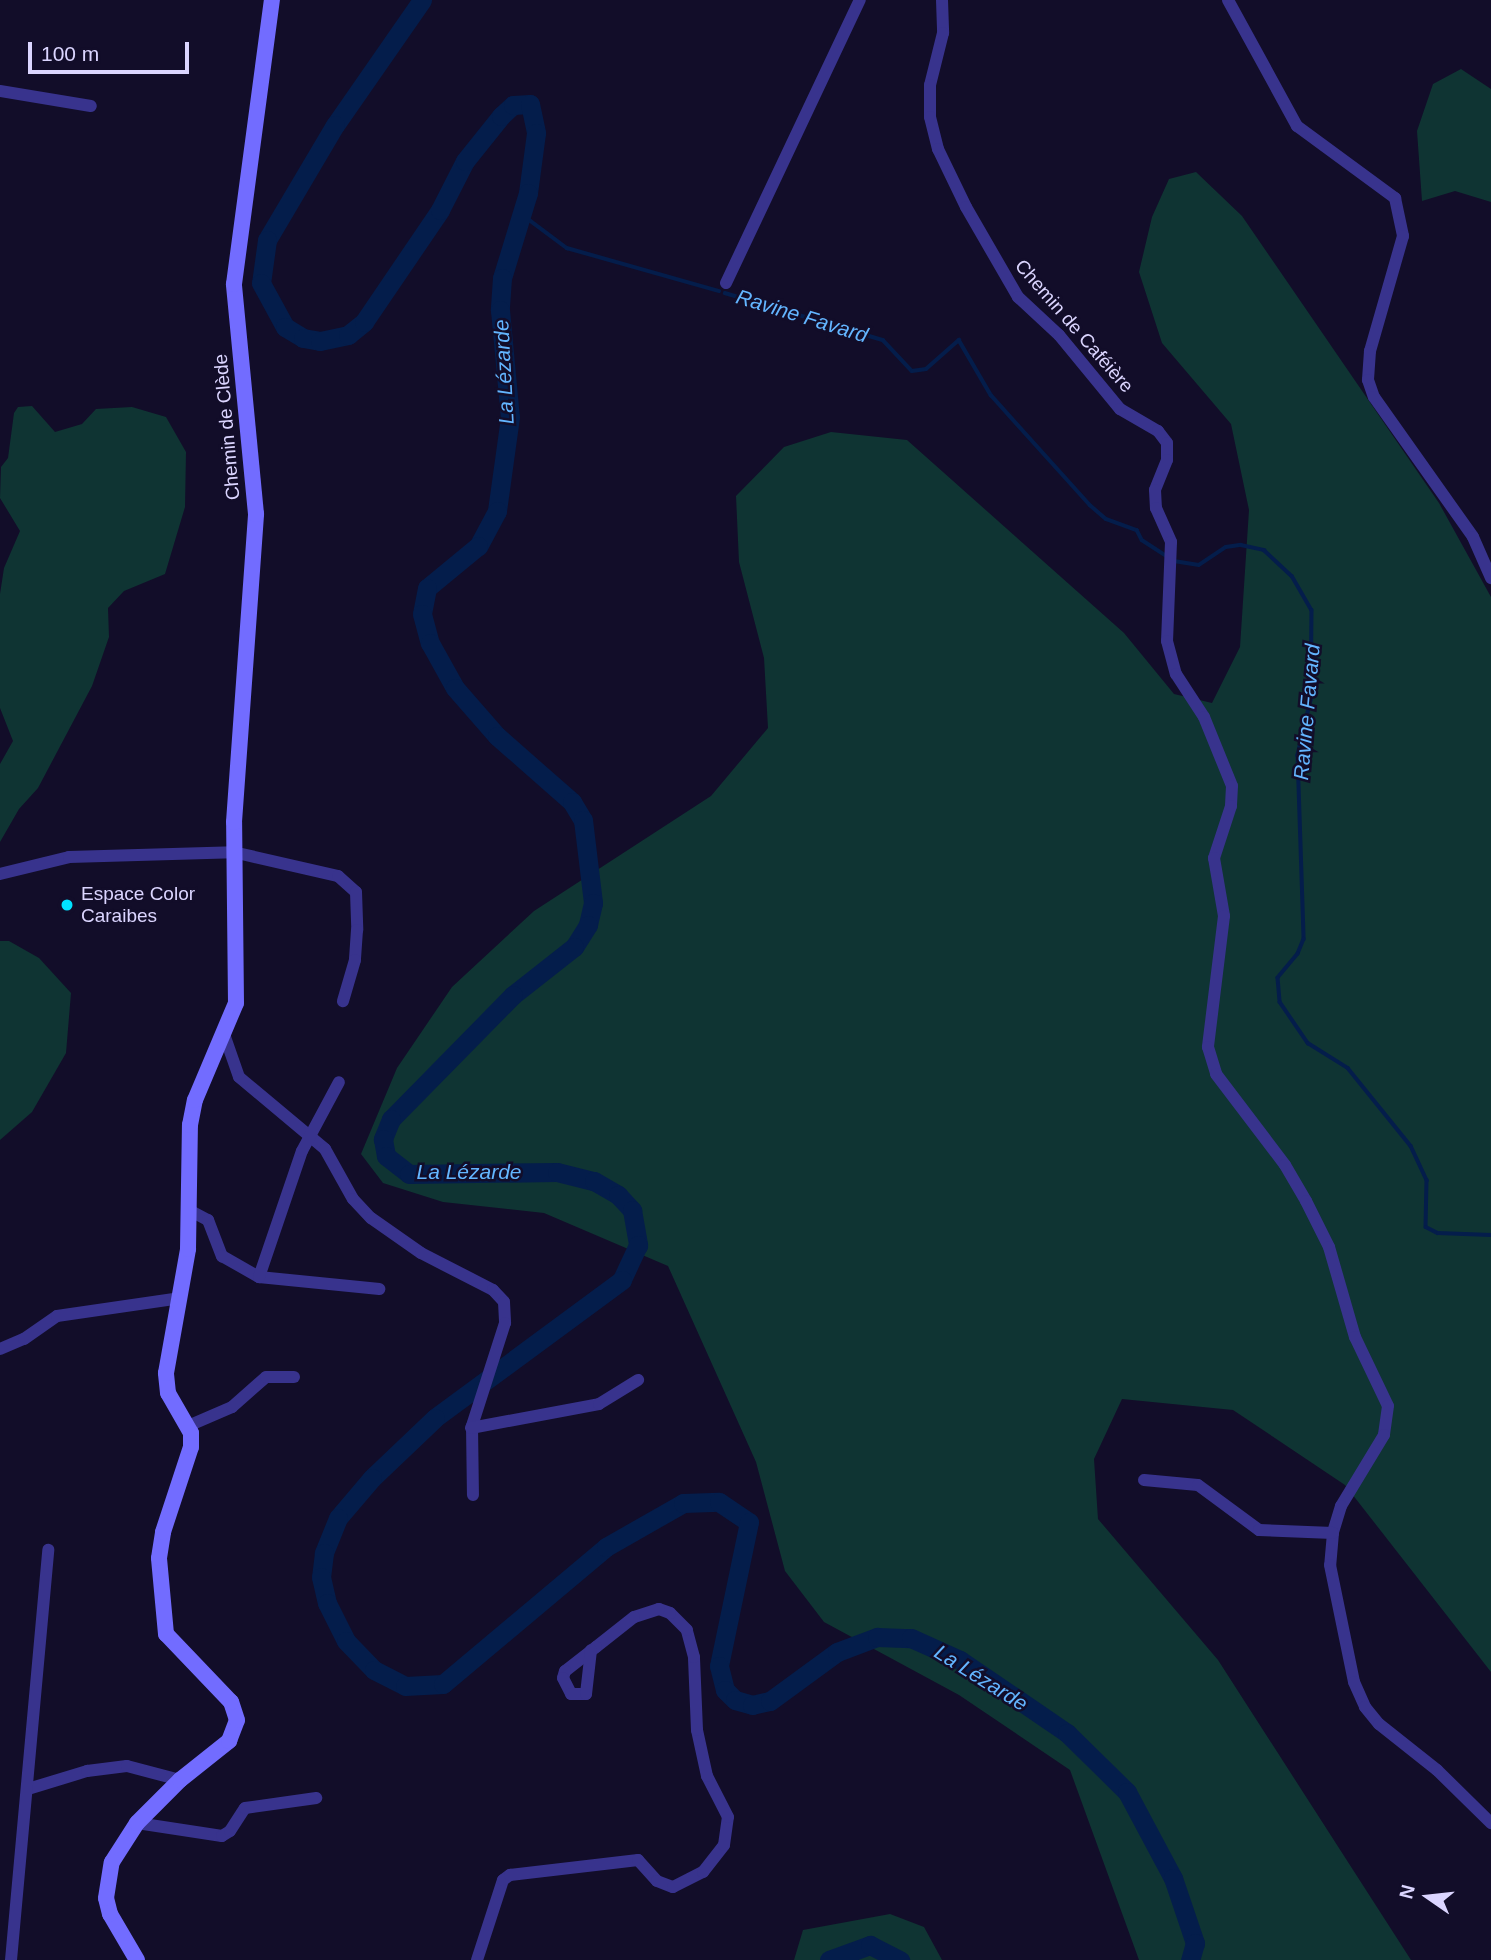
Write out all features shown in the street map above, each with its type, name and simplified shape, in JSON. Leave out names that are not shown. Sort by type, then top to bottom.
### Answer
[{"type":"main road","name":"Chemin de Clède","points":[[188,1426],[168,1393],[166,1373],[181,1298],[195,1100],[225,1037],[236,1003],[233,852],[256,514],[234,284],[272,0]]},
{"type":"main road","points":[[137,1960],[115,1925],[106,1898],[112,1862],[137,1823],[180,1780],[229,1741],[237,1720],[231,1702],[173,1646],[163,1620],[160,1546],[191,1447],[188,1426]]},
{"type":"street","points":[[726,283],[860,0]]},
{"type":"street","name":"Chemin de Caféière","points":[[942,0],[943,33],[930,85],[930,117],[938,149],[994,262],[1018,297],[1059,335],[1120,409],[1158,431],[1167,443],[1167,460],[1155,490],[1156,508],[1172,553],[1167,642],[1176,674],[1204,717],[1232,786],[1231,806],[1214,858],[1224,916],[1208,1047],[1216,1074],[1285,1165],[1306,1201],[1329,1247],[1355,1337],[1388,1406],[1384,1435],[1341,1506],[1333,1533],[1330,1565],[1354,1682],[1365,1707],[1491,1823]]},
{"type":"street","points":[[1228,0],[1297,126],[1395,198],[1403,236],[1370,351],[1367,380],[1374,397],[1473,537],[1491,578]]},
{"type":"street","points":[[0,91],[92,106]]},
{"type":"street","points":[[0,874],[69,857],[233,852],[338,876],[353,886],[357,946],[344,1001]]},
{"type":"street","points":[[225,1037],[239,1077],[249,1091],[309,1136],[330,1156],[353,1199],[371,1218],[421,1253],[500,1295],[507,1311],[505,1323],[471,1428],[473,1495]]},
{"type":"street","points":[[259,1277],[309,1136],[340,1082]]},
{"type":"street","points":[[187,1209],[208,1220],[222,1256],[259,1277],[379,1289]]},
{"type":"street","points":[[0,1349],[24,1339],[57,1316],[181,1298]]},
{"type":"street","points":[[188,1426],[232,1407],[266,1377],[294,1377]]},
{"type":"street","points":[[471,1428],[599,1404],[638,1380]]},
{"type":"street","points":[[1144,1480],[1198,1485],[1259,1530],[1333,1533]]},
{"type":"street","points":[[11,1960],[48,1550]]},
{"type":"street","points":[[477,1960],[503,1880],[510,1875],[638,1860],[657,1881],[673,1887],[703,1872],[724,1845],[728,1817],[706,1776],[697,1730],[694,1657],[687,1630],[670,1613],[650,1611],[634,1617],[591,1650]]},
{"type":"street","points":[[28,1789],[87,1771],[127,1766],[180,1780]]},
{"type":"street","points":[[137,1823],[222,1836],[230,1831],[245,1808],[316,1798]]},
{"type":"green space","points":[[1461,69],[1491,89],[1491,202],[1455,191],[1422,201],[1417,131],[1433,84]]},
{"type":"green space","points":[[1196,172],[1242,216],[1439,503],[1491,597],[1491,1672],[1345,1485],[1233,1410],[1122,1399],[1094,1459],[1098,1519],[1218,1660],[1411,1960],[1139,1960],[1070,1770],[959,1695],[824,1622],[785,1571],[756,1462],[668,1266],[544,1213],[443,1202],[383,1183],[361,1154],[397,1068],[452,987],[534,911],[711,796],[768,728],[764,658],[739,562],[736,496],[784,447],[831,432],[907,440],[1124,633],[1174,694],[1212,703],[1240,647],[1249,510],[1231,424],[1162,343],[1139,272],[1152,217],[1169,179]]},
{"type":"green space","points":[[32,406],[55,432],[82,424],[96,409],[132,407],[166,417],[186,452],[185,507],[165,574],[124,591],[108,608],[109,637],[92,686],[38,788],[19,809],[0,842],[0,764],[13,741],[0,708],[0,594],[4,568],[20,531],[0,498],[1,467],[8,458],[14,413],[18,407]]},
{"type":"green space","points":[[0,941],[9,941],[39,958],[71,993],[66,1053],[32,1112],[0,1140]]},
{"type":"green space","points":[[890,1914],[924,1927],[942,1960],[794,1960],[803,1930]]},
{"type":"waterway","name":"La Lézarde","points":[[422,0],[335,125],[267,240],[261,283],[285,327],[303,338],[320,341],[348,335],[364,322],[440,210],[465,161],[513,105],[530,104],[536,133],[528,193],[502,278],[500,310],[510,417],[497,511],[478,546],[427,588],[422,614],[430,643],[455,688],[497,736],[572,802],[583,820],[593,903],[588,925],[574,947],[513,995],[391,1119],[383,1139],[386,1156],[409,1174],[557,1172],[594,1181],[618,1195],[632,1210],[638,1245],[622,1280],[435,1418],[372,1478],[338,1518],[324,1553],[321,1577],[327,1603],[346,1641],[374,1670],[405,1686],[443,1684],[606,1547],[683,1503],[719,1502],[749,1522],[719,1666],[725,1690],[735,1700],[752,1705],[770,1701],[837,1652],[877,1637],[911,1638],[960,1660],[1067,1733],[1127,1792],[1173,1878],[1195,1943],[1190,1960]]},
{"type":"waterway","name":"Ravine Favard","points":[[524,216],[567,248],[719,291]]},
{"type":"waterway","name":"Ravine Favard","points":[[725,293],[883,340],[912,371],[926,369],[959,340],[991,395],[1090,505],[1106,519],[1137,530],[1142,540],[1168,557]]},
{"type":"waterway","name":"Ravine Favard","points":[[1174,561],[1199,565],[1226,547],[1241,545],[1264,550],[1292,576],[1312,610],[1311,700],[1298,755],[1304,939],[1298,954],[1278,978],[1280,1002],[1308,1043],[1348,1068],[1411,1146],[1427,1180],[1426,1227],[1438,1233],[1491,1235]]},
{"type":"waterway","name":"La Lézarde","points":[[829,1960],[870,1945],[900,1960]]},
{"type":"place","name":"Espace Color Caraibes","points":[[67,905]]}]
